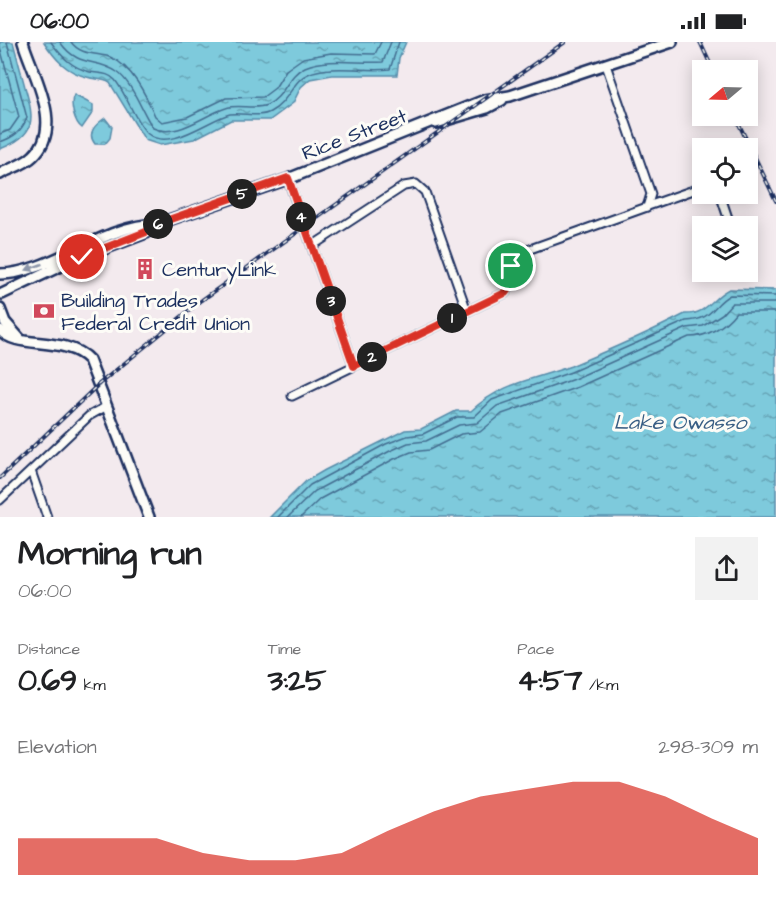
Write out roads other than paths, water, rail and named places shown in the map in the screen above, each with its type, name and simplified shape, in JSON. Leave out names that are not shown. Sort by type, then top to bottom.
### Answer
[{"type":"main road","points":[[0,174],[32,157],[42,145],[47,127],[45,108],[23,42]]},
{"type":"main road","name":"Rice Street","points":[[1,295],[67,263],[146,232],[157,224],[288,178],[428,124],[479,111],[510,96],[672,42]]},
{"type":"main road","name":"Rice Street","points":[[0,275],[20,272],[84,245],[143,224],[157,224]]},
{"type":"main road","points":[[0,275],[3,283],[1,295]]},
{"type":"main road","points":[[0,309],[4,322],[20,339]]},
{"type":"main road","points":[[0,330],[8,338],[67,347],[86,357],[95,372],[149,517]]},
{"type":"street","points":[[606,65],[651,194],[649,205]]},
{"type":"street","points":[[288,178],[354,366]]},
{"type":"street","points":[[312,246],[404,186],[416,184],[425,192],[467,311]]},
{"type":"street","points":[[292,396],[510,289],[512,260],[519,252],[692,190]]},
{"type":"street","points":[[0,500],[89,416],[107,406]]},
{"type":"street","points":[[31,471],[47,517]]},
{"type":"water","points":[[0,42],[13,42],[31,118],[30,126],[20,138],[0,149]]},
{"type":"water","points":[[44,42],[406,42],[399,58],[397,75],[332,75],[310,79],[301,87],[293,103],[270,120],[231,120],[194,139],[160,145],[145,140],[110,83],[73,72],[57,59]]},
{"type":"water","points":[[74,95],[93,105],[93,112],[82,128],[73,113]]},
{"type":"water","points":[[105,118],[112,127],[110,138],[105,144],[95,144],[92,140],[92,133]]},
{"type":"water","name":"Lake Owasso","points":[[729,289],[776,290],[776,517],[270,517],[306,481],[405,430],[421,429],[456,411],[471,411],[506,388],[571,366],[685,314],[699,312]]},
{"type":"railway","points":[[0,478],[99,384],[202,300],[565,42]]},
{"type":"railway","points":[[700,42],[708,60]]},
{"type":"railway","points":[[740,126],[776,201]]},
{"type":"place","name":"CenturyLink","points":[[145,269]]},
{"type":"place","name":"Building Trades Federal Credit Union","points":[[44,311]]}]
